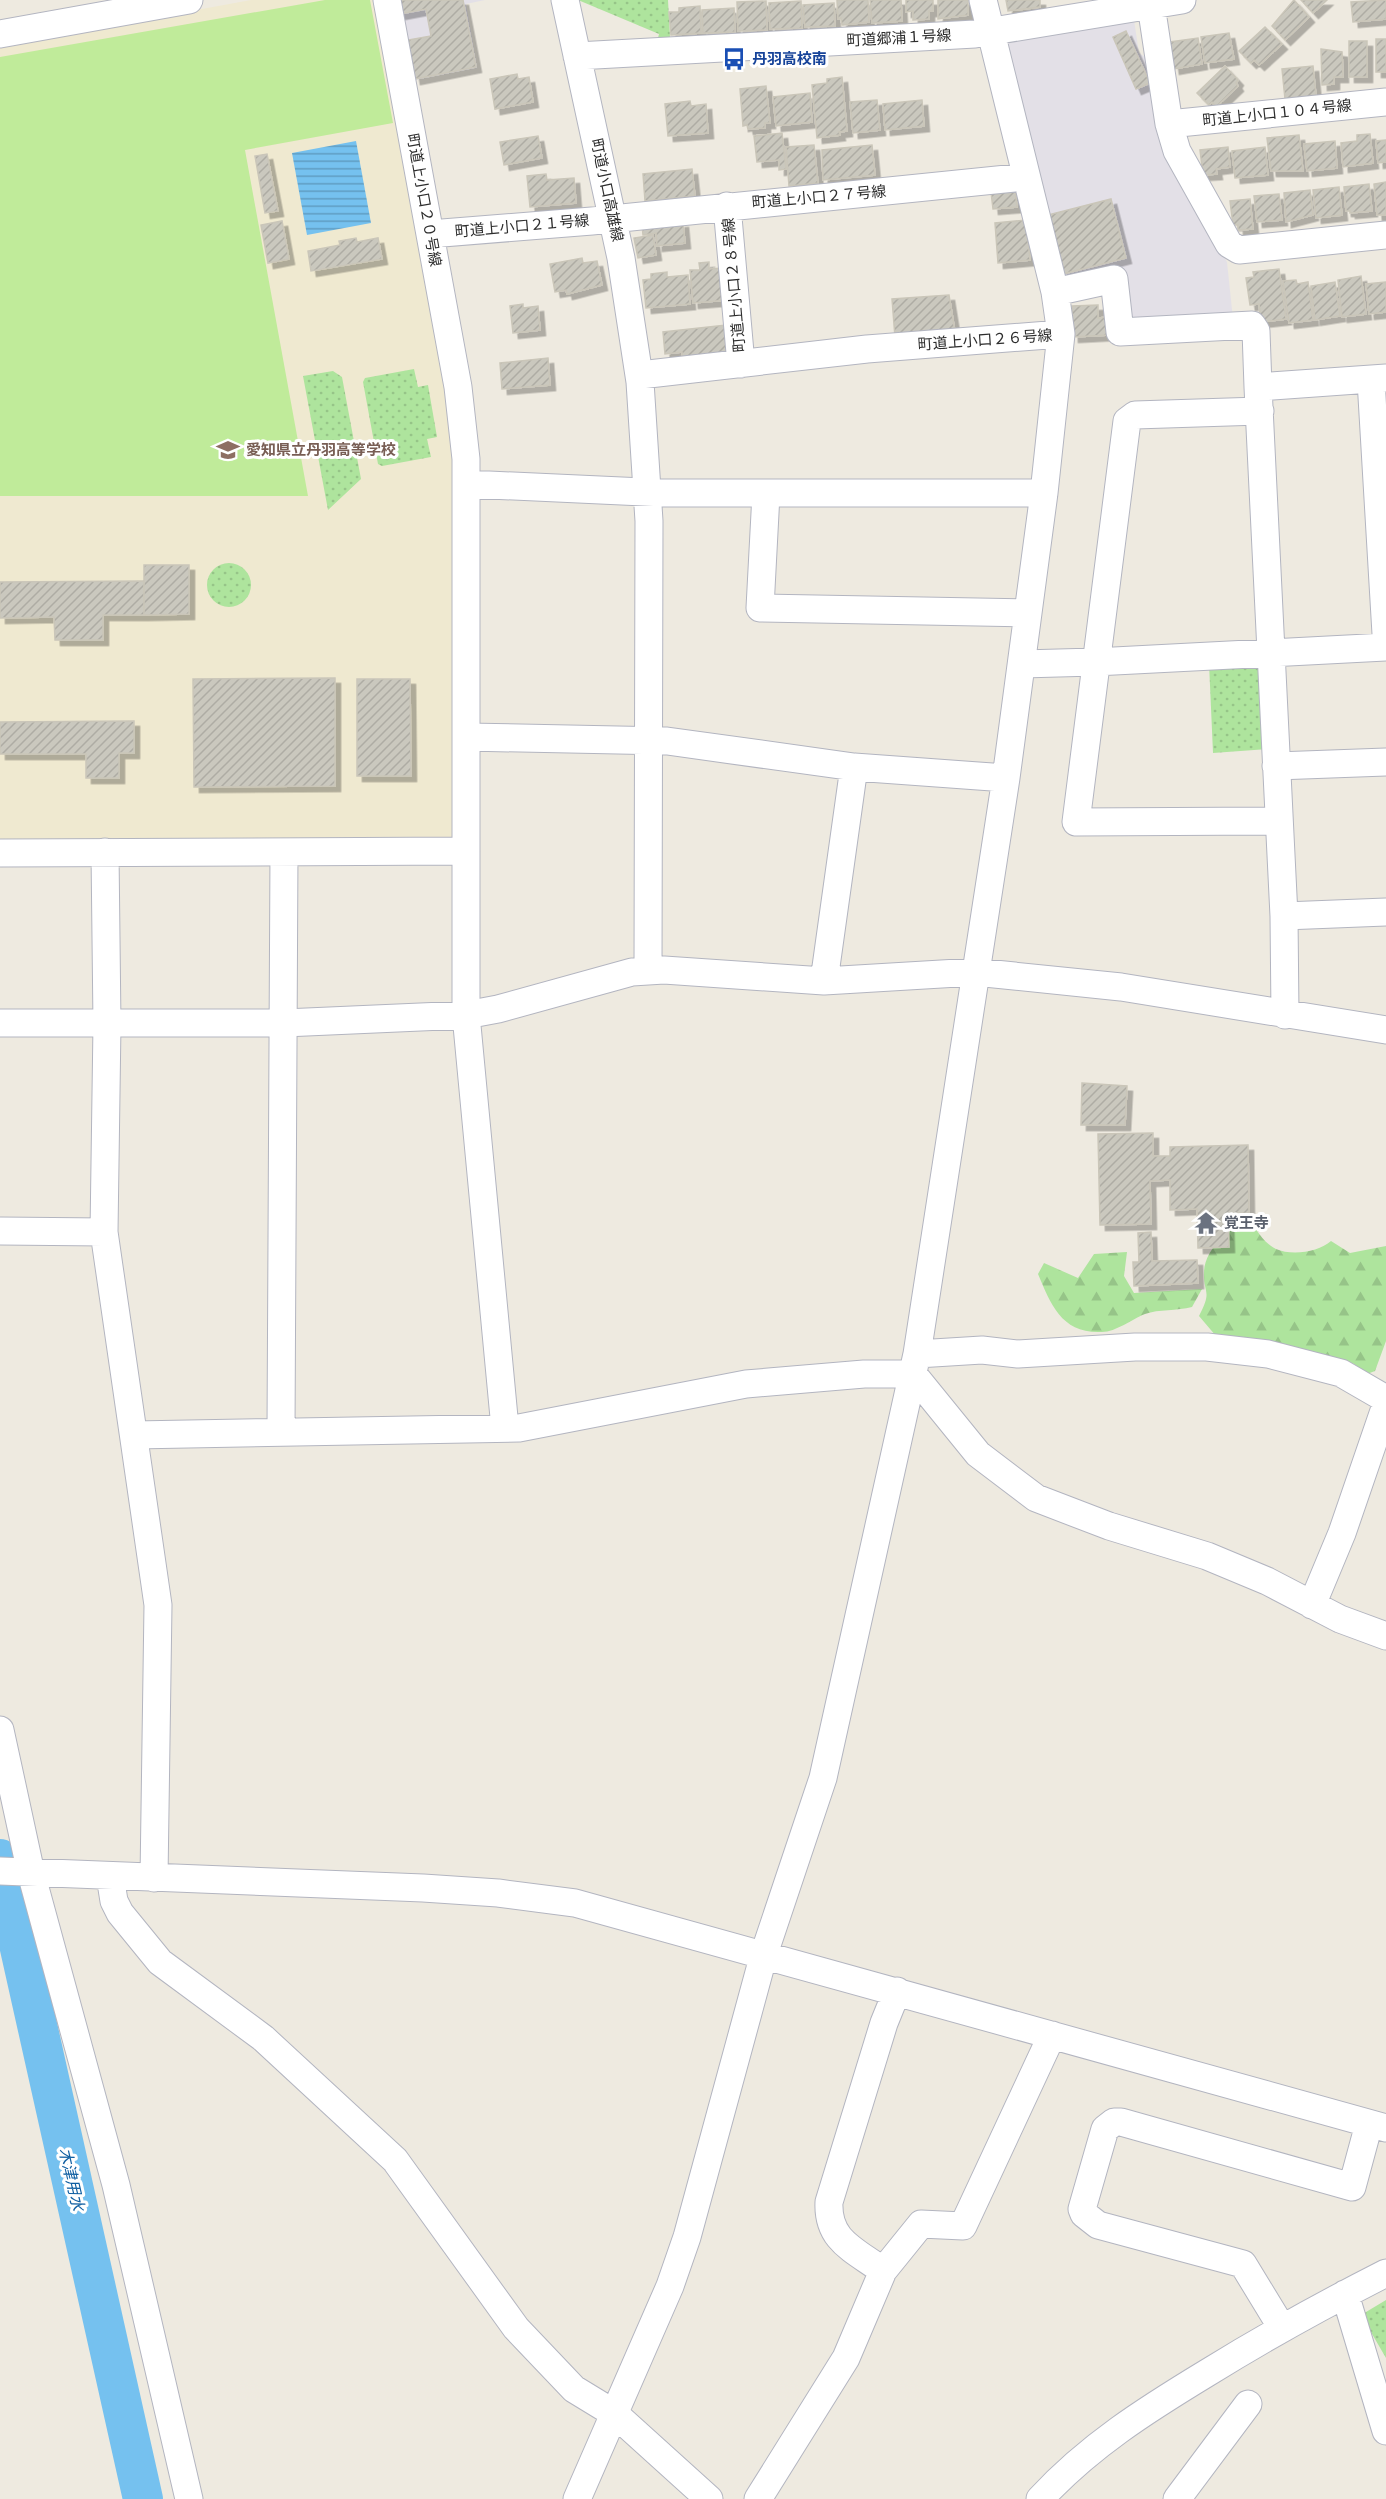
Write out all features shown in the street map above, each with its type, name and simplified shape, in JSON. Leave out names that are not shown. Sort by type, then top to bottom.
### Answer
[{"type":"street","points":[[0,34],[151,3],[189,0]]},
{"type":"street","name":"町道上小口２０号線","points":[[387,0],[460,399],[468,484],[466,1015],[505,1428]]},
{"type":"street","name":"町道小口高雄線","points":[[565,0],[613,217],[630,306],[640,379],[647,492],[648,970]]},
{"type":"street","name":"町道上小口２６号線","points":[[640,379],[867,349],[1061,334],[1054,292],[983,0]]},
{"type":"street","name":"町道郷浦１号線","points":[[577,56],[991,32],[1182,0]]},
{"type":"street","points":[[1151,5],[1169,124],[1178,151],[1229,244],[1239,250],[1386,235]]},
{"type":"street","name":"町道上小口１０４号線","points":[[1169,124],[1386,102]]},
{"type":"street","name":"町道上小口２７号線","points":[[613,217],[1025,177]]},
{"type":"street","name":"町道上小口２８号線","points":[[727,206],[741,364]]},
{"type":"street","name":"町道上小口２１号線","points":[[430,234],[613,217]]},
{"type":"street","points":[[1054,292],[1114,279],[1120,332],[1252,325],[1256,331],[1273,652],[1278,821],[1284,916],[1285,1016]]},
{"type":"street","points":[[577,2499],[670,2286],[687,2237],[764,1954],[823,1778],[915,1364],[950,1151],[975,972],[1006,778],[1044,493],[1061,334]]},
{"type":"street","points":[[1278,821],[1076,822],[1127,421],[1135,415],[1259,399],[1379,379],[1386,634]]},
{"type":"street","points":[[468,484],[647,492],[766,494],[1044,493]]},
{"type":"street","points":[[766,494],[760,608],[1028,613]]},
{"type":"street","points":[[1022,664],[1095,663],[1386,646]]},
{"type":"street","points":[[466,737],[649,740],[854,767],[1006,778]]},
{"type":"street","points":[[1276,766],[1386,762]]},
{"type":"street","points":[[824,981],[854,767]]},
{"type":"street","points":[[0,853],[466,851]]},
{"type":"street","points":[[105,852],[107,1024],[104,1232],[158,1605],[154,1878]]},
{"type":"street","points":[[281,1431],[284,852]]},
{"type":"street","points":[[1284,916],[1386,912]]},
{"type":"street","points":[[0,1023],[284,1023],[466,1015],[498,1009],[624,974],[648,970],[824,981],[975,972],[1121,987],[1232,1004],[1285,1016],[1386,1030]]},
{"type":"street","points":[[0,1231],[104,1232]]},
{"type":"street","points":[[134,1435],[531,1426],[746,1384],[864,1374],[982,1350],[1018,1354],[1135,1347],[1207,1347],[1268,1354],[1341,1373],[1386,1400]]},
{"type":"street","points":[[915,1364],[978,1454],[1036,1498],[1109,1526],[1207,1556],[1267,1581],[1340,1619],[1386,1636]]},
{"type":"street","points":[[1312,1605],[1342,1533],[1386,1405]]},
{"type":"street","points":[[0,1730],[31,1873],[116,2185],[189,2499]]},
{"type":"street","points":[[0,1871],[423,1888],[549,1899],[615,1913],[1378,2126],[1352,2187],[1121,2122],[1114,2122],[1105,2129],[1082,2210],[1084,2214],[1098,2225],[1243,2264],[1282,2328]]},
{"type":"street","points":[[110,1876],[114,1901],[120,1913],[160,1962],[263,2038],[395,2160],[516,2328],[574,2389],[615,2414],[709,2499]]},
{"type":"street","points":[[883,2271],[834,2234],[828,2217],[829,2202],[884,2023],[897,1991]]},
{"type":"street","points":[[758,2499],[846,2358],[883,2271],[921,2224],[963,2226],[1052,2035]]},
{"type":"street","points":[[1040,2499],[1090,2450],[1121,2426],[1282,2328],[1386,2273]]},
{"type":"street","points":[[1345,2294],[1386,2431]]},
{"type":"street","points":[[1177,2499],[1248,2404]]},
{"type":"shaded area","name":"愛知県立丹羽高等学校","points":[[251,0],[380,0],[452,397],[458,839],[0,848],[0,46]]},
{"type":"shaded area","points":[[395,0],[485,0],[466,4],[477,68],[410,81]]},
{"type":"shaded area","points":[[1134,20],[1139,53],[1148,59],[1199,214],[1227,262],[1233,319],[1125,325],[1120,273],[1060,285],[1003,50],[1011,40]]},
{"type":"green space","points":[[325,0],[370,0],[393,123],[245,150],[308,496],[0,496],[0,57]]},
{"type":"green space","points":[[578,0],[668,0],[670,37],[658,38],[659,34]]},
{"type":"green space","points":[[414,369],[418,387],[428,385],[437,437],[427,439],[431,457],[382,466],[378,464],[363,382],[365,378]]},
{"type":"green space","points":[[333,371],[342,377],[361,479],[328,510],[303,376]]},
{"type":"green space","points":[[229,563],[244,570],[251,585],[244,600],[229,607],[214,600],[207,585],[214,570]]},
{"type":"green space","points":[[1254,661],[1263,668],[1268,749],[1213,753],[1209,663]]},
{"type":"green space","points":[[1250,1220],[1268,1243],[1282,1251],[1313,1250],[1331,1241],[1350,1253],[1386,1246],[1386,1341],[1375,1371],[1367,1374],[1354,1364],[1308,1350],[1216,1336],[1199,1316],[1206,1301],[1204,1271],[1209,1254],[1227,1233]]},
{"type":"green space","points":[[1127,1252],[1124,1276],[1134,1293],[1202,1289],[1192,1307],[1150,1312],[1118,1328],[1102,1332],[1088,1331],[1068,1323],[1053,1307],[1038,1274],[1044,1263],[1078,1278],[1094,1254]]},
{"type":"green space","points":[[1386,2300],[1386,2358],[1361,2315]]},
{"type":"water","points":[[356,141],[371,223],[307,235],[292,153]]},
{"type":"building","points":[[397,0],[463,0],[476,67],[415,79],[408,40],[431,36],[426,9],[399,14]]},
{"type":"building","points":[[837,0],[868,0],[869,22],[842,25],[841,18],[838,19]]},
{"type":"building","points":[[870,0],[901,0],[902,21],[872,23]]},
{"type":"building","points":[[906,0],[933,0],[933,11],[929,11],[929,19],[913,20],[913,11],[906,12]]},
{"type":"building","points":[[938,0],[968,0],[968,15],[938,19]]},
{"type":"building","points":[[1006,0],[1040,0],[1040,7],[1008,11]]},
{"type":"building","points":[[1294,0],[1309,17],[1285,40],[1272,26]]},
{"type":"building","points":[[1301,0],[1327,0],[1313,13]]},
{"type":"building","points":[[1386,0],[1386,19],[1353,22],[1351,2]]},
{"type":"building","points":[[766,1],[767,30],[738,31],[737,2]]},
{"type":"building","points":[[801,1],[802,28],[770,29],[769,3]]},
{"type":"building","points":[[834,3],[835,26],[805,27],[803,5]]},
{"type":"building","points":[[700,6],[701,33],[671,35],[669,12],[679,12],[679,8]]},
{"type":"building","points":[[734,8],[735,32],[703,33],[702,10]]},
{"type":"building","points":[[1265,27],[1282,44],[1259,65],[1254,60],[1251,63],[1239,51]]},
{"type":"building","points":[[1126,31],[1150,83],[1136,89],[1113,37]]},
{"type":"building","points":[[1229,33],[1234,59],[1205,63],[1201,37]]},
{"type":"building","points":[[1198,38],[1202,64],[1174,69],[1170,42]]},
{"type":"building","points":[[1376,39],[1386,39],[1386,72],[1376,72]]},
{"type":"building","points":[[1349,41],[1367,41],[1367,77],[1349,77]]},
{"type":"building","points":[[1321,49],[1342,52],[1343,77],[1334,77],[1334,84],[1322,85]]},
{"type":"building","points":[[1225,66],[1238,80],[1236,83],[1238,86],[1216,107],[1212,102],[1209,105],[1197,93]]},
{"type":"building","points":[[1313,66],[1316,96],[1285,99],[1282,69]]},
{"type":"building","points":[[517,74],[518,79],[529,77],[533,102],[495,109],[490,79]]},
{"type":"building","points":[[842,77],[847,131],[839,132],[840,135],[817,138],[812,85],[827,83],[827,79]]},
{"type":"building","points":[[766,86],[770,123],[765,123],[765,128],[748,129],[747,125],[743,126],[740,89]]},
{"type":"building","points":[[810,93],[812,122],[776,126],[773,97]]},
{"type":"building","points":[[877,100],[880,130],[853,133],[850,102]]},
{"type":"building","points":[[922,100],[924,126],[885,130],[883,104]]},
{"type":"building","points":[[690,101],[691,106],[706,104],[708,133],[668,136],[665,104]]},
{"type":"building","points":[[782,133],[786,169],[779,170],[779,160],[757,162],[754,136]]},
{"type":"building","points":[[1370,134],[1373,163],[1343,167],[1341,143],[1357,141],[1357,135]]},
{"type":"building","points":[[1299,135],[1303,171],[1271,171],[1267,138]]},
{"type":"building","points":[[538,136],[542,158],[504,165],[500,142]]},
{"type":"building","points":[[1386,140],[1386,162],[1378,163],[1376,141]]},
{"type":"building","points":[[1335,141],[1337,168],[1307,171],[1304,144]]},
{"type":"building","points":[[814,145],[818,183],[789,186],[786,147]]},
{"type":"building","points":[[872,145],[875,175],[823,180],[822,150]]},
{"type":"building","points":[[1228,147],[1230,167],[1216,169],[1217,174],[1203,175],[1200,150]]},
{"type":"building","points":[[1265,147],[1268,175],[1235,178],[1232,151]]},
{"type":"building","points":[[267,154],[278,211],[265,213],[255,156]]},
{"type":"building","points":[[692,169],[695,196],[645,201],[643,174]]},
{"type":"building","points":[[546,174],[547,180],[574,178],[576,203],[530,207],[527,176]]},
{"type":"building","points":[[1386,182],[1385,215],[1377,215],[1374,184]]},
{"type":"building","points":[[1369,184],[1372,211],[1350,213],[1346,211],[1344,187]]},
{"type":"building","points":[[1339,187],[1342,215],[1316,218],[1313,190]]},
{"type":"building","points":[[1015,189],[1017,207],[993,209],[991,192]]},
{"type":"building","points":[[1310,190],[1313,215],[1286,222],[1284,193]]},
{"type":"building","points":[[1279,194],[1282,220],[1257,222],[1254,196]]},
{"type":"building","points":[[1111,199],[1126,258],[1063,274],[1048,215]]},
{"type":"building","points":[[1250,199],[1253,229],[1238,230],[1238,225],[1233,225],[1230,201]]},
{"type":"building","points":[[1026,220],[1030,260],[998,263],[995,223]]},
{"type":"building","points":[[282,221],[289,259],[268,263],[261,225]]},
{"type":"building","points":[[683,222],[685,243],[657,246],[656,233],[643,235],[642,225]]},
{"type":"building","points":[[653,235],[656,255],[638,258],[634,238]]},
{"type":"building","points":[[356,238],[357,242],[378,238],[382,259],[311,271],[308,251],[340,245],[339,241]]},
{"type":"building","points":[[582,258],[583,263],[597,261],[602,285],[567,294],[566,290],[555,292],[550,264]]},
{"type":"building","points":[[709,262],[709,269],[723,268],[728,300],[693,303],[690,270],[700,270],[699,263]]},
{"type":"building","points":[[1279,269],[1286,319],[1261,322],[1259,304],[1250,305],[1246,278],[1254,277],[1253,272]]},
{"type":"building","points":[[667,272],[667,277],[688,275],[690,304],[646,308],[643,280],[651,279],[651,274]]},
{"type":"building","points":[[1361,276],[1366,314],[1342,317],[1338,280]]},
{"type":"building","points":[[1296,280],[1297,284],[1308,282],[1313,320],[1289,323],[1283,281]]},
{"type":"building","points":[[1335,282],[1340,316],[1315,320],[1311,286]]},
{"type":"building","points":[[1386,282],[1386,312],[1369,314],[1366,284]]},
{"type":"building","points":[[949,295],[955,332],[895,337],[892,299]]},
{"type":"building","points":[[523,304],[523,308],[538,306],[540,330],[513,333],[510,306]]},
{"type":"building","points":[[1098,305],[1098,318],[1109,317],[1109,335],[1073,337],[1072,306]]},
{"type":"building","points":[[726,325],[729,355],[683,360],[682,352],[665,354],[663,332]]},
{"type":"building","points":[[548,358],[550,385],[502,389],[500,363]]},
{"type":"building","points":[[144,565],[189,565],[189,614],[144,615]]},
{"type":"building","points":[[144,581],[144,615],[103,615],[103,640],[55,640],[54,617],[0,618],[0,582]]},
{"type":"building","points":[[335,678],[335,786],[194,787],[193,679]]},
{"type":"building","points":[[357,679],[410,679],[411,776],[357,776]]},
{"type":"building","points":[[134,721],[134,753],[119,753],[119,778],[86,778],[86,754],[0,754],[0,722]]},
{"type":"building","points":[[1082,1083],[1127,1086],[1125,1125],[1081,1125]]},
{"type":"building","points":[[1153,1133],[1153,1156],[1170,1156],[1170,1147],[1248,1145],[1249,1213],[1228,1214],[1229,1247],[1198,1248],[1197,1209],[1170,1210],[1170,1180],[1150,1181],[1151,1224],[1100,1225],[1098,1134]]},
{"type":"building","points":[[1151,1232],[1152,1261],[1197,1260],[1198,1283],[1134,1286],[1133,1262],[1139,1262],[1138,1233]]},
{"type":"waterway","name":"木津用水","points":[[0,1859],[143,2499]]},
{"type":"place","name":"丹羽高校南","points":[[734,59]]},
{"type":"place","name":"愛知県立丹羽高等学校","points":[[228,450]]},
{"type":"place","name":"覚王寺","points":[[1206,1223]]}]
